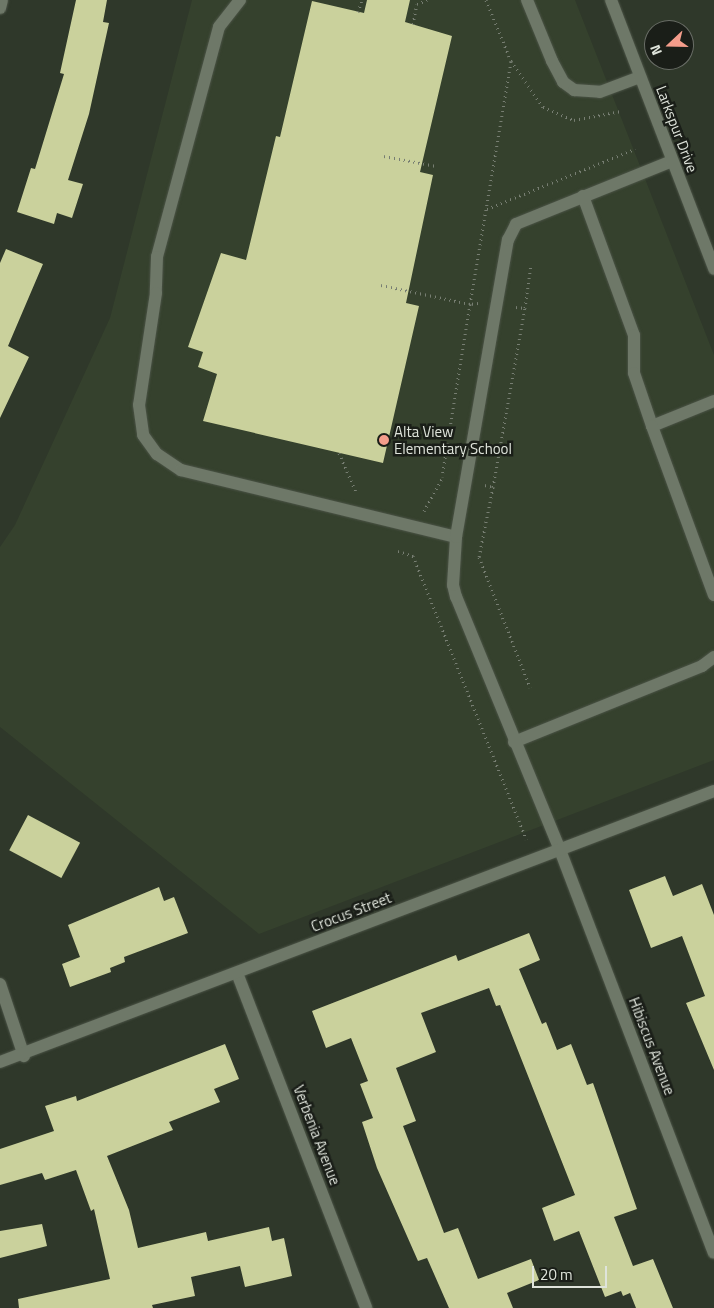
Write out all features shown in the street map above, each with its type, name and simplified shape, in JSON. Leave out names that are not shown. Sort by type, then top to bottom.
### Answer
[{"type":"street","points":[[0,8],[2,0]]},
{"type":"street","points":[[240,0],[219,27],[157,257],[156,293],[139,405],[143,435],[157,454],[181,470],[456,537]]},
{"type":"street","points":[[527,0],[552,61],[563,82],[574,90],[600,92],[640,77]]},
{"type":"street","name":"Larkspur Drive","points":[[611,0],[714,269]]},
{"type":"street","name":"Hibiscus Avenue","points":[[672,161],[516,224],[508,240],[456,537],[452,585],[507,726],[560,850],[714,1253]]},
{"type":"street","points":[[583,196],[634,335],[634,373],[714,595]]},
{"type":"street","points":[[652,426],[714,401]]},
{"type":"street","points":[[514,742],[702,666],[714,657]]},
{"type":"street","name":"Crocus Street","points":[[0,1062],[24,1056],[714,791]]},
{"type":"street","name":"Verbenia Avenue","points":[[237,973],[366,1308]]},
{"type":"street","points":[[0,984],[24,1056]]},
{"type":"path","points":[[358,12],[362,0]]},
{"type":"path","points":[[413,24],[417,4],[428,0]]},
{"type":"path","points":[[420,515],[442,478],[511,60],[486,0]]},
{"type":"path","points":[[486,210],[635,149]]},
{"type":"path","points":[[384,156],[436,166]]},
{"type":"path","points":[[530,687],[479,556],[525,308],[531,264]]},
{"type":"path","points":[[381,285],[470,304],[479,302]]},
{"type":"path","points":[[516,307],[525,308]]},
{"type":"path","points":[[339,453],[354,492],[363,494]]},
{"type":"path","points":[[442,478],[449,478]]},
{"type":"path","points":[[485,485],[493,487]]},
{"type":"path","points":[[415,508],[424,511]]},
{"type":"path","points":[[408,555],[410,545]]},
{"type":"path","points":[[398,551],[413,556],[526,839]]},
{"type":"shaded area","name":"Alta View Elementary School","points":[[192,0],[575,0],[714,355],[714,760],[259,934],[0,727],[0,547],[15,525],[110,318]]},
{"type":"building","points":[[76,0],[107,0],[103,22],[109,23],[89,114],[68,180],[83,184],[72,218],[57,213],[54,224],[17,212],[31,168],[35,169],[64,74],[60,73]]},
{"type":"building","points":[[367,0],[410,0],[405,22],[452,36],[420,172],[433,175],[406,303],[419,306],[383,463],[203,421],[217,374],[198,367],[203,352],[188,347],[221,253],[246,260],[276,136],[280,137],[312,1],[364,13]]},
{"type":"building","points":[[6,249],[43,264],[8,346],[29,357],[0,418],[0,263]]},
{"type":"building","points":[[28,815],[80,843],[61,878],[9,850]]},
{"type":"building","points":[[665,876],[673,896],[702,884],[714,915],[714,1070],[686,1003],[705,996],[682,936],[651,948],[629,890]]},
{"type":"building","points":[[159,887],[164,901],[174,897],[188,933],[124,957],[125,962],[110,968],[111,972],[70,987],[62,964],[80,957],[68,925]]},
{"type":"building","points":[[529,933],[540,960],[519,969],[542,1024],[546,1022],[557,1050],[571,1044],[587,1085],[593,1083],[637,1209],[614,1217],[633,1266],[653,1259],[673,1308],[636,1308],[630,1293],[623,1296],[621,1291],[605,1297],[579,1231],[554,1241],[542,1208],[575,1195],[500,1005],[496,1006],[489,988],[421,1013],[436,1052],[396,1068],[416,1121],[403,1126],[444,1233],[458,1228],[478,1279],[531,1259],[539,1280],[507,1293],[513,1308],[449,1308],[427,1258],[418,1261],[377,1168],[362,1122],[373,1118],[360,1084],[368,1081],[351,1038],[326,1048],[312,1011],[456,955],[458,961]]},
{"type":"building","points":[[225,1044],[239,1079],[214,1089],[220,1102],[169,1122],[173,1130],[107,1156],[129,1210],[138,1248],[206,1232],[208,1241],[269,1227],[272,1241],[284,1238],[292,1276],[245,1287],[240,1266],[191,1277],[195,1296],[152,1305],[153,1308],[19,1308],[18,1299],[110,1279],[94,1209],[91,1211],[76,1170],[45,1180],[42,1173],[0,1185],[0,1149],[54,1131],[45,1106],[76,1096],[77,1101]]},
{"type":"building","points":[[42,1224],[47,1246],[0,1258],[0,1231]]},
{"type":"place","name":"Alta View Elementary School","points":[[384,440]]}]
